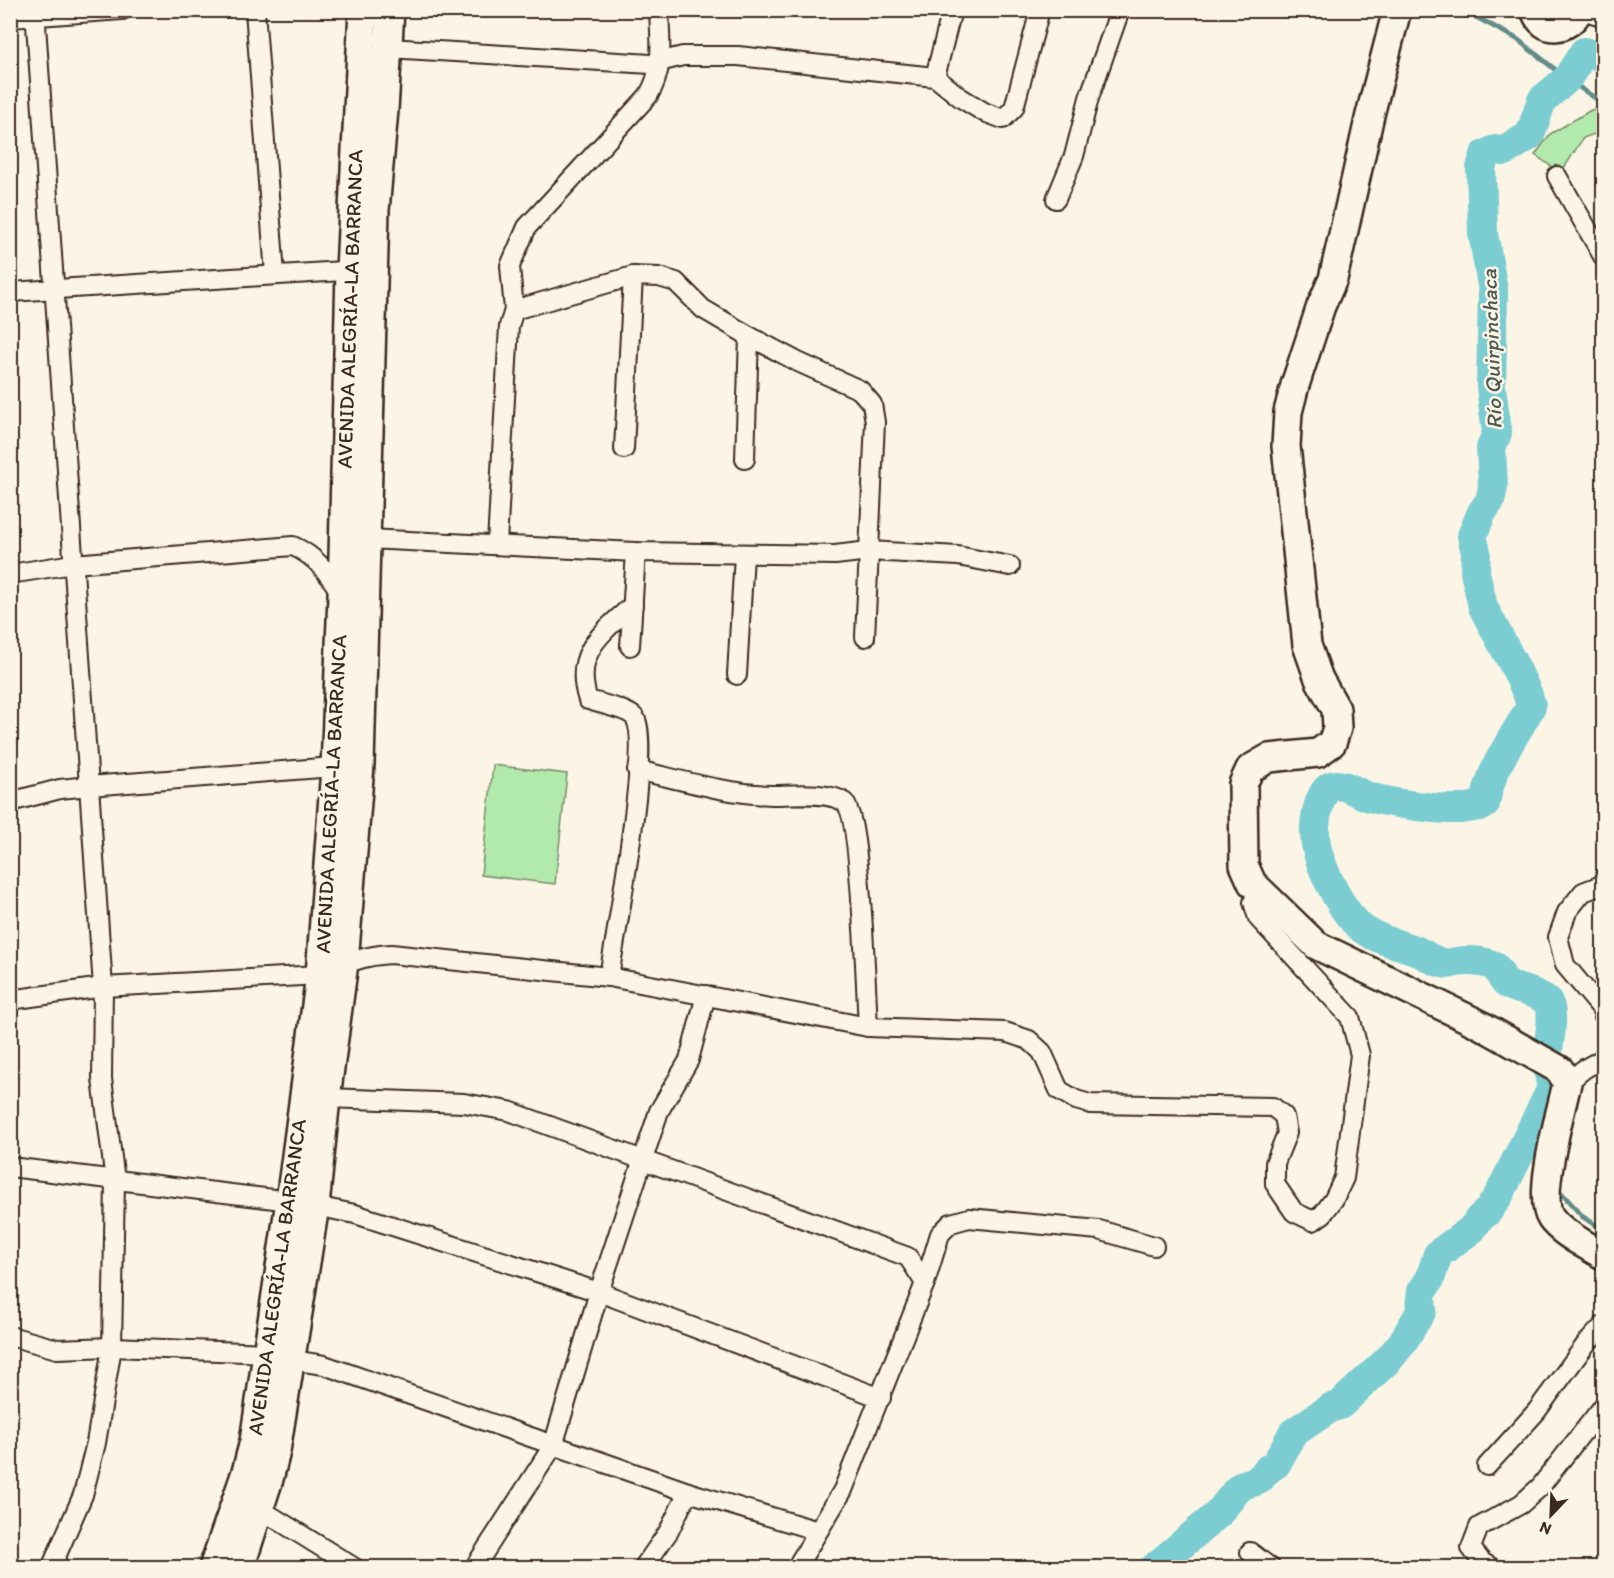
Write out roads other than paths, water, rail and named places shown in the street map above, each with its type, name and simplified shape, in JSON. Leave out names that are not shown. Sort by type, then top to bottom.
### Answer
[{"type":"main road","name":"AVENIDA ALEGRÍA-LA BARRANCA","points":[[240,1568],[260,1509],[276,1450],[279,1357],[302,1204],[332,969],[347,766],[364,618],[367,539],[361,270],[363,10]]},
{"type":"main road","name":"AVENIDA ALEGRÍA-LA BARRANCA","points":[[347,766],[342,596],[361,270],[375,210],[390,10]]},
{"type":"main road","points":[[1397,10],[1370,115],[1333,279],[1321,306],[1294,384],[1288,412],[1286,446],[1307,645],[1318,679],[1336,709],[1337,728],[1332,743],[1318,753],[1269,758],[1250,769],[1243,784],[1244,865],[1252,883],[1316,945],[1477,1023],[1560,1070],[1567,1083],[1547,1178],[1546,1207],[1551,1219],[1604,1256]]},
{"type":"main road","points":[[1535,10],[1543,23],[1554,27],[1565,26],[1574,20],[1579,10]]},
{"type":"main road","name":"AVENIDA ALEGRÍA-LA BARRANCA","points":[[213,1568],[239,1491],[279,1357]]},
{"type":"street","points":[[10,18],[35,13],[122,10]]},
{"type":"street","points":[[255,10],[274,275]]},
{"type":"street","points":[[497,544],[509,326],[514,310],[510,266],[527,227],[654,87],[661,62],[659,10]]},
{"type":"street","points":[[934,77],[952,10]]},
{"type":"street","points":[[388,48],[651,64],[683,56],[738,56],[934,77],[961,98],[984,112],[1003,119],[1014,108],[1040,10]]},
{"type":"street","points":[[1056,198],[1074,156],[1089,98],[1120,10]]},
{"type":"street","points":[[1583,10],[1604,17]]},
{"type":"street","points":[[35,13],[103,987],[102,1079],[115,1181],[112,1347],[96,1443],[83,1495],[51,1568]]},
{"type":"street","points":[[1557,176],[1604,258]]},
{"type":"street","points":[[10,292],[361,270]]},
{"type":"street","points":[[514,310],[633,276],[659,277],[676,282],[703,309],[749,336],[798,362],[860,390],[872,404],[875,422],[865,637]]},
{"type":"street","points":[[624,449],[633,276]]},
{"type":"street","points":[[745,459],[749,336]]},
{"type":"street","points":[[367,539],[636,552],[835,555],[869,551],[958,556],[1010,566]]},
{"type":"street","points":[[10,574],[73,564],[293,546],[310,554],[331,578],[342,596],[364,618]]},
{"type":"street","points":[[630,646],[636,552]]},
{"type":"street","points":[[737,675],[744,554]]},
{"type":"street","points":[[609,977],[634,822],[640,736],[635,718],[629,713],[588,700],[583,673],[588,650],[598,637],[633,605]]},
{"type":"street","points":[[10,802],[60,789],[347,766]]},
{"type":"street","points":[[637,770],[726,790],[760,794],[828,796],[843,801],[849,808],[856,843],[868,1027]]},
{"type":"street","points":[[1604,884],[1583,892],[1567,912],[1558,937],[1564,965],[1601,1008],[1604,1016]]},
{"type":"street","points":[[10,1000],[103,987],[332,969],[368,956],[391,954],[609,977],[868,1027],[1005,1032],[1029,1040],[1042,1052],[1059,1090],[1076,1100],[1090,1104],[1273,1107],[1284,1116],[1287,1133],[1275,1163],[1275,1184],[1294,1212],[1313,1221],[1323,1214],[1334,1199],[1344,1178],[1360,1055],[1350,1017],[1258,918],[1253,902],[1258,889]]},
{"type":"street","points":[[474,1568],[553,1446],[598,1292],[658,1111],[689,1059],[706,995]]},
{"type":"street","points":[[1567,1083],[1584,1069],[1603,1058]]},
{"type":"street","points":[[315,1095],[464,1103],[508,1111],[908,1257],[926,1283]]},
{"type":"street","points":[[10,1167],[302,1204],[356,1214],[598,1292],[881,1398]]},
{"type":"street","points":[[796,1568],[843,1490],[926,1283],[940,1234],[951,1223],[969,1218],[1099,1230],[1154,1246]]},
{"type":"street","points":[[1487,1466],[1536,1412],[1586,1344],[1604,1325]]},
{"type":"street","points":[[10,1336],[57,1349],[112,1347],[279,1357],[324,1365],[688,1492],[818,1531]]},
{"type":"street","points":[[1474,1568],[1471,1548],[1479,1527],[1521,1504],[1540,1487],[1604,1405]]},
{"type":"street","points":[[239,1491],[260,1509],[355,1568]]},
{"type":"street","points":[[643,1568],[669,1531],[688,1492]]},
{"type":"street","points":[[1471,1548],[1482,1562],[1492,1568]]},
{"type":"street","points":[[1250,1552],[1271,1568]]},
{"type":"waterway","points":[[1463,10],[1517,39],[1567,79],[1604,104]]},
{"type":"waterway","name":"Río Quirpinchaca","points":[[1154,1568],[1218,1514],[1237,1490],[1243,1485],[1259,1480],[1268,1469],[1276,1464],[1293,1433],[1330,1408],[1340,1405],[1389,1359],[1402,1343],[1422,1310],[1422,1291],[1430,1279],[1438,1254],[1472,1229],[1488,1211],[1499,1195],[1551,1090],[1547,1059],[1551,1012],[1547,1001],[1506,983],[1492,965],[1475,961],[1448,964],[1439,962],[1364,930],[1347,912],[1325,873],[1316,846],[1315,830],[1316,816],[1323,794],[1335,785],[1345,786],[1369,797],[1414,806],[1450,809],[1482,806],[1485,804],[1497,765],[1531,706],[1517,671],[1483,607],[1475,572],[1476,552],[1472,536],[1482,512],[1490,501],[1493,487],[1491,448],[1497,433],[1491,387],[1493,291],[1483,233],[1481,168],[1485,155],[1495,150],[1505,151],[1530,135],[1542,100],[1567,79],[1584,52],[1604,57]]},
{"type":"waterway","points":[[1522,1148],[1537,1158],[1539,1163]]},
{"type":"waterway","points":[[1556,1187],[1583,1217],[1604,1230]]}]
